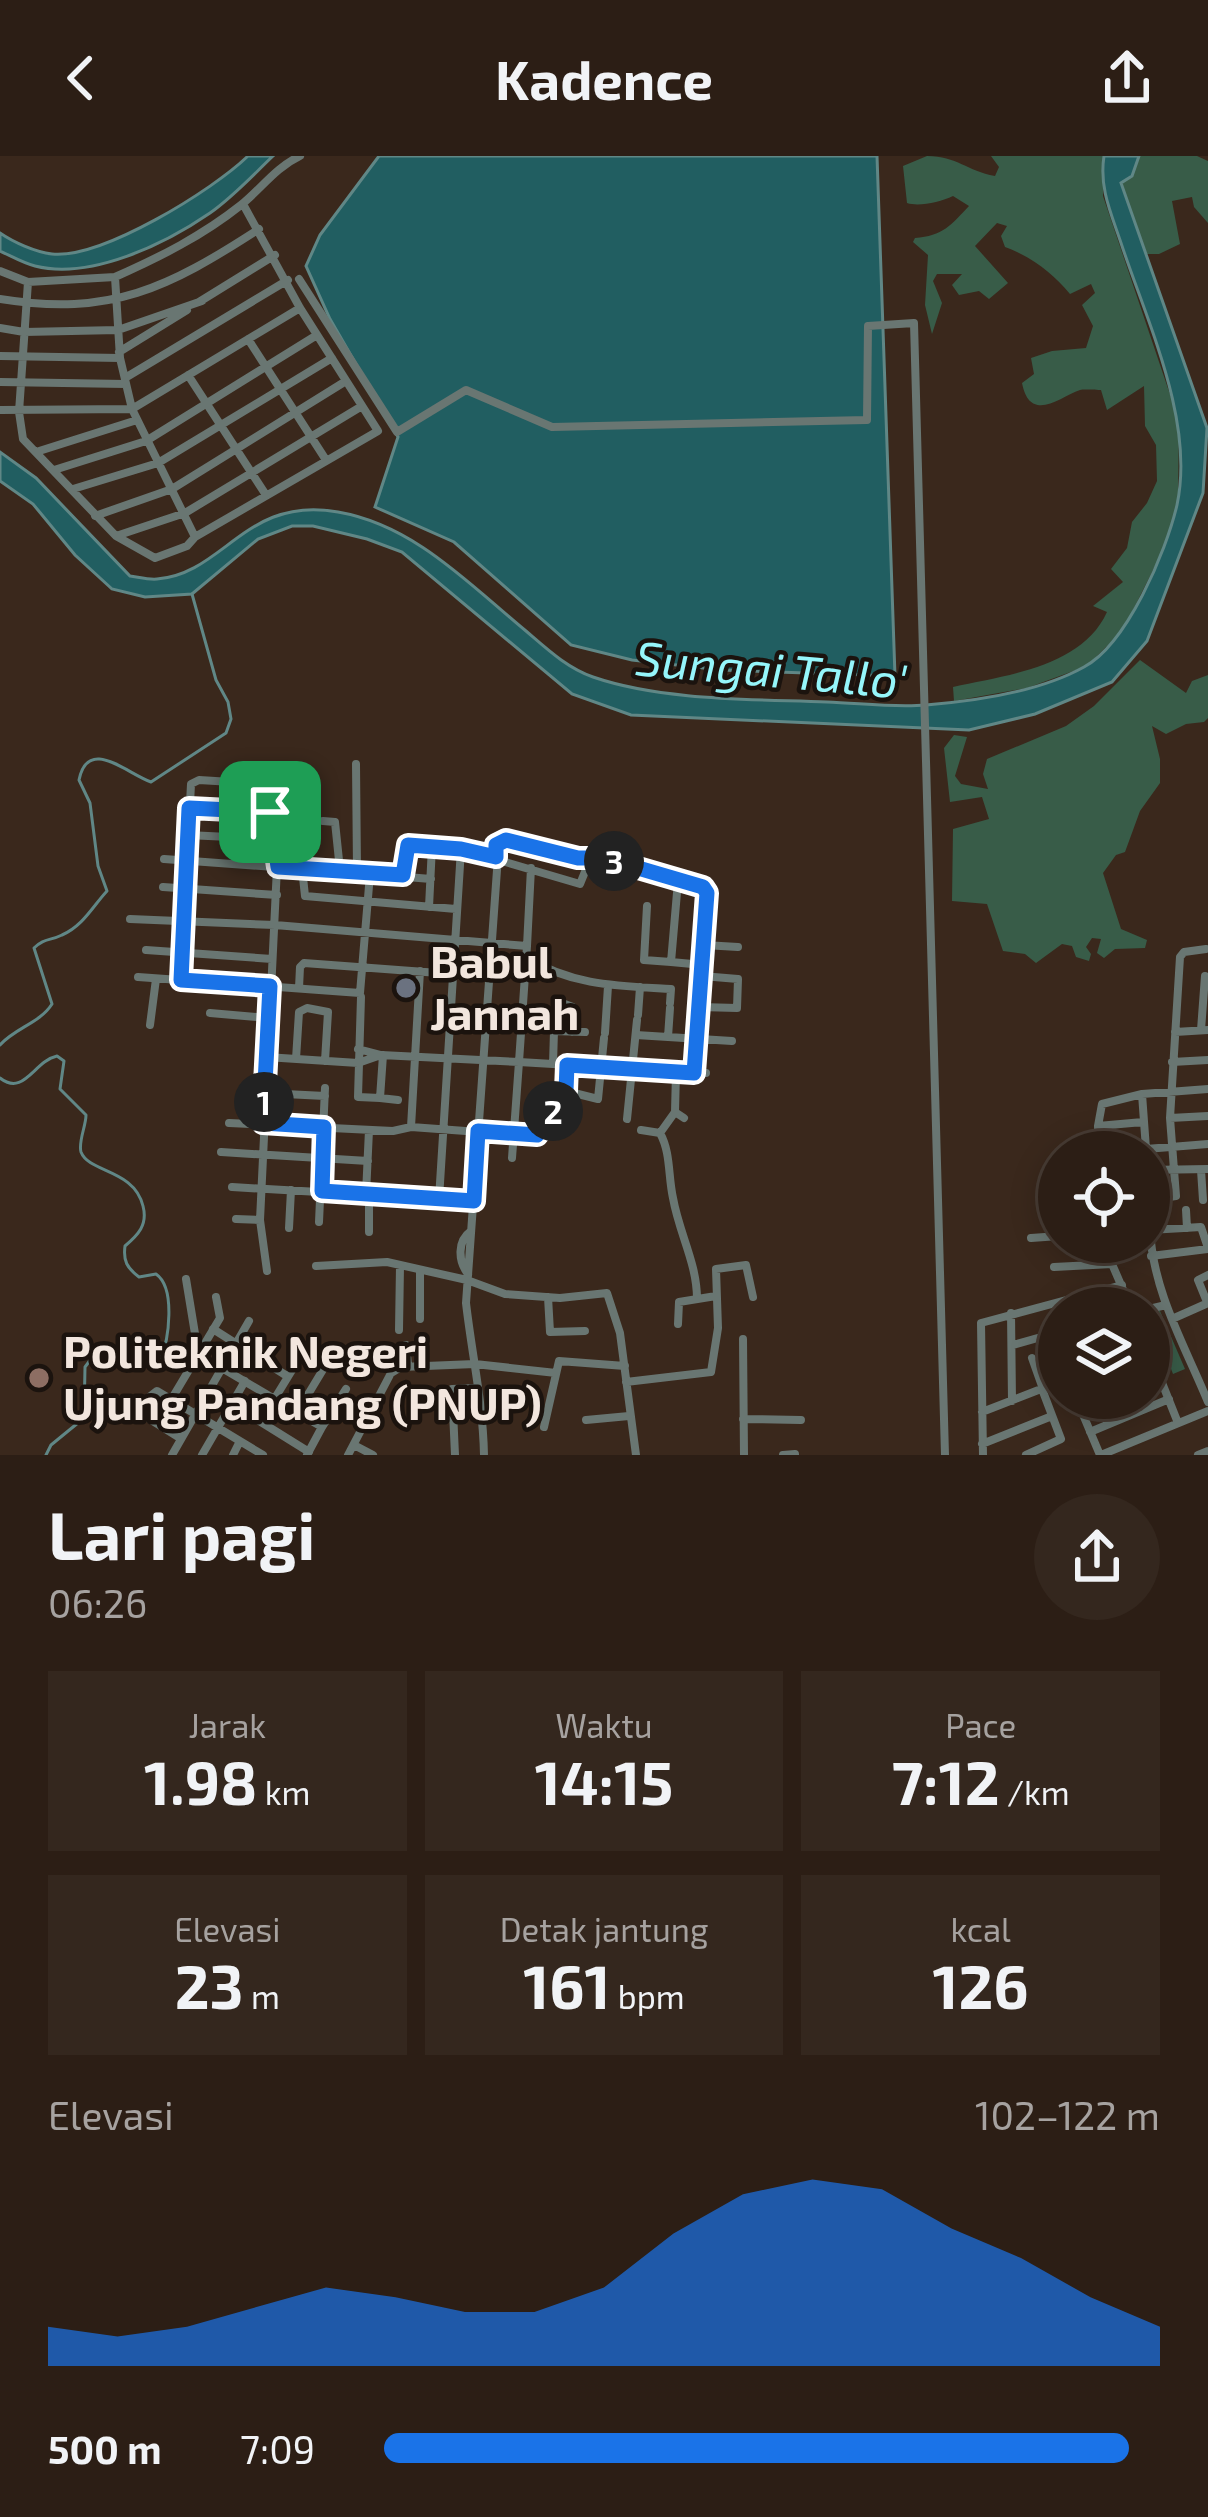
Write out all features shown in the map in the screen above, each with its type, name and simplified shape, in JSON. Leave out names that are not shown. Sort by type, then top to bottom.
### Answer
[{"type":"street","points":[[0,271],[28,282],[115,277],[178,249],[243,204],[281,166],[300,156]]},
{"type":"street","points":[[243,204],[397,432],[466,390],[552,427],[867,420],[868,326],[914,323],[945,1455]]},
{"type":"street","points":[[0,296],[26,303],[116,302],[192,273],[259,230]]},
{"type":"street","points":[[0,356],[120,355],[274,255]]},
{"type":"street","points":[[115,277],[120,355],[132,409],[195,537]]},
{"type":"street","points":[[28,282],[19,412],[22,439],[116,536],[155,558],[188,547],[195,537],[378,431],[299,306],[293,280]]},
{"type":"street","points":[[0,382],[126,381],[293,280]]},
{"type":"street","points":[[0,410],[132,409],[310,297]]},
{"type":"street","points":[[0,328],[118,330],[202,301]]},
{"type":"street","points":[[54,470],[146,441],[317,335]]},
{"type":"street","points":[[248,339],[326,460]]},
{"type":"street","points":[[72,490],[158,463],[332,358]]},
{"type":"street","points":[[188,375],[266,494]]},
{"type":"street","points":[[94,516],[172,489],[346,381]]},
{"type":"street","points":[[116,536],[185,513],[362,406]]},
{"type":"street","points":[[36,452],[136,420]]},
{"type":"street","points":[[356,764],[357,870]]},
{"type":"street","points":[[181,980],[191,784],[199,780],[257,783],[267,791],[278,867],[260,1220],[268,1271]]},
{"type":"street","points":[[294,794],[304,892],[313,897],[456,909]]},
{"type":"street","points":[[189,808],[270,812]]},
{"type":"street","points":[[323,821],[335,822],[340,870]]},
{"type":"street","points":[[187,835],[273,839]]},
{"type":"street","points":[[484,1455],[483,1410],[466,1310],[496,845],[506,840],[591,857],[706,890],[694,1073]]},
{"type":"street","points":[[403,875],[406,846],[464,850],[580,884],[591,857]]},
{"type":"street","points":[[430,907],[432,846]]},
{"type":"street","points":[[439,1199],[456,909],[464,850]]},
{"type":"street","points":[[164,859],[431,879]]},
{"type":"street","points":[[512,1158],[532,868]]},
{"type":"street","points":[[370,874],[356,1096],[398,1100]]},
{"type":"street","points":[[671,962],[678,881]]},
{"type":"street","points":[[163,887],[277,896]]},
{"type":"street","points":[[647,906],[644,962],[671,962],[738,979],[737,1008],[700,1007]]},
{"type":"street","points":[[130,919],[490,943],[526,952],[542,967],[590,983],[671,988],[668,1037]]},
{"type":"street","points":[[704,945],[738,947]]},
{"type":"street","points":[[1170,1197],[1175,1196],[1170,1118],[1172,1062],[1180,956],[1207,949],[1204,1030],[1175,1032]]},
{"type":"street","points":[[146,950],[272,959]]},
{"type":"street","points":[[299,988],[304,963],[452,974]]},
{"type":"street","points":[[525,971],[542,967]]},
{"type":"street","points":[[411,1127],[420,971]]},
{"type":"street","points":[[138,977],[361,995]]},
{"type":"street","points":[[150,1024],[156,979]]},
{"type":"street","points":[[590,983],[606,1007]]},
{"type":"street","points":[[564,1093],[597,1104],[608,986]]},
{"type":"street","points":[[627,1119],[640,987]]},
{"type":"street","points":[[553,1064],[555,1007],[562,1003],[573,1007],[572,1032]]},
{"type":"street","points":[[296,1059],[299,1012],[307,1008],[327,1010],[326,1061]]},
{"type":"street","points":[[210,1013],[268,1018]]},
{"type":"street","points":[[554,1031],[585,1032]]},
{"type":"street","points":[[636,1035],[732,1041]]},
{"type":"street","points":[[358,1049],[482,1062],[706,1073]]},
{"type":"street","points":[[266,1058],[358,1063],[382,1055]]},
{"type":"street","points":[[380,1098],[382,1055]]},
{"type":"street","points":[[1172,1062],[1208,1060]]},
{"type":"street","points":[[229,1124],[369,1130],[444,1127],[535,1136],[564,1093],[567,1065]]},
{"type":"street","points":[[660,1133],[680,1115],[676,1072]]},
{"type":"street","points":[[1098,1131],[1103,1102],[1208,1089]]},
{"type":"street","points":[[265,1093],[325,1092],[319,1222]]},
{"type":"street","points":[[1142,1094],[1144,1131]]},
{"type":"street","points":[[1170,1118],[1208,1116]]},
{"type":"street","points":[[1098,1126],[1143,1122]]},
{"type":"street","points":[[369,1130],[369,1232]]},
{"type":"street","points":[[641,1130],[660,1133]]},
{"type":"street","points":[[660,1133],[698,1299]]},
{"type":"street","points":[[1172,1147],[1208,1144]]},
{"type":"street","points":[[221,1153],[368,1160]]},
{"type":"street","points":[[1170,1171],[1204,1170],[1203,1200]]},
{"type":"street","points":[[232,1187],[474,1201]]},
{"type":"street","points":[[290,1228],[291,1190]]},
{"type":"street","points":[[1186,1210],[1187,1228]]},
{"type":"street","points":[[236,1219],[260,1220]]},
{"type":"street","points":[[1170,1229],[1204,1228],[1208,1249],[1170,1254]]},
{"type":"street","points":[[1031,1238],[1038,1238]]},
{"type":"street","points":[[316,1266],[376,1262],[468,1277],[496,1292],[548,1297],[607,1293],[620,1334],[635,1455]]},
{"type":"street","points":[[1046,1419],[982,1450],[982,1323],[1122,1285],[1112,1264],[1054,1267]]},
{"type":"street","points":[[400,1266],[400,1330]]},
{"type":"street","points":[[626,1382],[711,1372],[718,1328],[716,1269],[747,1267],[753,1297]]},
{"type":"street","points":[[420,1271],[420,1319]]},
{"type":"street","points":[[1172,1319],[1208,1303],[1198,1280],[1208,1275]]},
{"type":"street","points":[[186,1279],[199,1354]]},
{"type":"street","points":[[678,1324],[676,1305],[716,1296]]},
{"type":"street","points":[[171,1400],[216,1325],[216,1297]]},
{"type":"street","points":[[548,1297],[550,1332],[585,1331]]},
{"type":"street","points":[[1011,1313],[1012,1401]]},
{"type":"street","points":[[1085,1419],[1100,1455],[1208,1406],[1170,1315]]},
{"type":"street","points":[[172,1455],[249,1321]]},
{"type":"street","points":[[216,1325],[235,1344],[287,1376]]},
{"type":"street","points":[[1013,1345],[1038,1338]]},
{"type":"street","points":[[743,1339],[743,1455]]},
{"type":"street","points":[[406,1345],[407,1365]]},
{"type":"street","points":[[275,1398],[305,1349]]},
{"type":"street","points":[[1032,1358],[1038,1375]]},
{"type":"street","points":[[544,1427],[556,1364],[564,1360],[625,1366]]},
{"type":"street","points":[[348,1455],[391,1373],[407,1365],[475,1364],[556,1372]]},
{"type":"street","points":[[222,1368],[322,1427]]},
{"type":"street","points":[[298,1411],[324,1368]]},
{"type":"street","points":[[202,1455],[245,1381]]},
{"type":"street","points":[[455,1455],[452,1389],[477,1388]]},
{"type":"street","points":[[232,1404],[308,1453],[346,1389]]},
{"type":"street","points":[[143,1402],[155,1390],[263,1455]]},
{"type":"street","points":[[981,1412],[1038,1391]]},
{"type":"street","points":[[1170,1402],[1178,1423]]},
{"type":"street","points":[[586,1420],[629,1416]]},
{"type":"street","points":[[148,1418],[180,1438]]},
{"type":"street","points":[[743,1419],[801,1420]]},
{"type":"street","points":[[1026,1455],[1061,1439],[1053,1419]]},
{"type":"street","points":[[1090,1432],[1117,1420]]},
{"type":"street","points":[[232,1455],[240,1441]]},
{"type":"street","points":[[354,1444],[373,1455]]},
{"type":"street","points":[[1198,1455],[1208,1451]]},
{"type":"street","points":[[783,1455],[795,1454]]},
{"type":"green space","points":[[927,156],[995,176],[999,167],[991,156],[1104,156],[1103,196],[1179,421],[1178,501],[1164,548],[1123,630],[1087,666],[1027,688],[954,701],[953,687],[1041,666],[1062,657],[1095,631],[1107,612],[1093,606],[1123,582],[1111,569],[1127,548],[1132,522],[1157,481],[1156,445],[1145,426],[1144,386],[1107,410],[1101,390],[1080,390],[1039,405],[1026,395],[1022,383],[1034,374],[1031,358],[1086,348],[1093,326],[1082,305],[1095,293],[1091,284],[1070,294],[1040,266],[1005,247],[1001,236],[1007,226],[997,223],[975,246],[1008,283],[989,299],[979,291],[959,295],[952,285],[962,274],[937,274],[933,281],[942,303],[932,334],[925,305],[928,255],[913,242],[946,228],[969,206],[953,196],[907,203],[903,166]]},
{"type":"green space","points":[[1139,156],[1197,156],[1208,161],[1208,223],[1192,197],[1172,201],[1180,244],[1159,254],[1147,254],[1121,182],[1132,176]]},
{"type":"green space","points":[[1140,660],[1186,693],[1192,681],[1208,675],[1208,718],[1204,722],[1166,734],[1152,726],[1160,783],[1140,811],[1125,852],[1116,855],[1103,873],[1121,929],[1147,940],[1145,948],[1115,949],[1104,958],[1097,953],[1101,939],[1092,938],[1086,947],[1089,961],[1076,957],[1072,946],[1062,944],[1036,963],[1025,954],[1003,951],[987,904],[952,901],[953,829],[989,819],[982,797],[950,802],[944,748],[954,735],[967,737],[955,776],[961,784],[988,789],[983,774],[987,759],[1066,726],[1094,706]]},
{"type":"green space","points":[[1170,1334],[1185,1369],[1173,1374],[1170,1366]]},
{"type":"water","points":[[248,156],[273,156],[210,213],[127,256],[57,269],[31,265],[0,251],[0,233],[52,254],[99,246],[156,220]]},
{"type":"water","name":"Sungai Tallo'","points":[[379,156],[877,156],[895,676],[721,670],[632,660],[571,645],[454,542],[375,507],[398,437],[330,319],[306,266],[320,235]]},
{"type":"water","points":[[1104,156],[1139,156],[1132,176],[1121,183],[1207,428],[1203,493],[1147,641],[1112,682],[1035,714],[969,730],[631,715],[572,694],[402,552],[367,539],[292,526],[258,539],[192,594],[145,597],[112,589],[75,555],[33,504],[0,481],[0,452],[36,478],[130,576],[147,579],[180,574],[201,564],[258,524],[280,515],[307,510],[366,519],[439,559],[566,663],[593,677],[649,691],[902,706],[966,701],[1028,689],[1084,667],[1115,639],[1154,571],[1177,505],[1180,440],[1174,406],[1107,200]]},
{"type":"waterway","points":[[0,1045],[52,1004],[34,948],[76,926],[107,891],[98,866],[90,803],[79,780],[84,767],[91,760],[109,761],[151,782],[226,733],[231,719],[228,702],[216,680],[192,594]]},
{"type":"waterway","points":[[0,1078],[16,1083],[49,1059],[57,1056],[64,1061],[60,1089],[86,1115],[81,1152],[131,1185],[143,1206],[141,1229],[125,1246],[127,1264],[139,1277],[156,1274],[168,1302],[160,1361],[141,1366],[112,1350],[97,1351],[85,1367],[84,1418],[51,1445],[46,1455]]},
{"type":"place","name":"Babul Jannah","points":[[406,988]]},
{"type":"place","name":"Politeknik Negeri Ujung Pandang (PNUP)","points":[[39,1378]]},
{"type":"route","points":[[189,808],[270,812],[278,867],[403,875],[408,845],[496,857],[496,845],[506,840],[578,858],[596,856],[703,887],[707,893],[694,1073],[567,1065],[566,1091],[537,1135],[478,1131],[474,1201],[322,1191],[324,1127],[263,1123],[270,986],[181,980],[189,808]]}]
